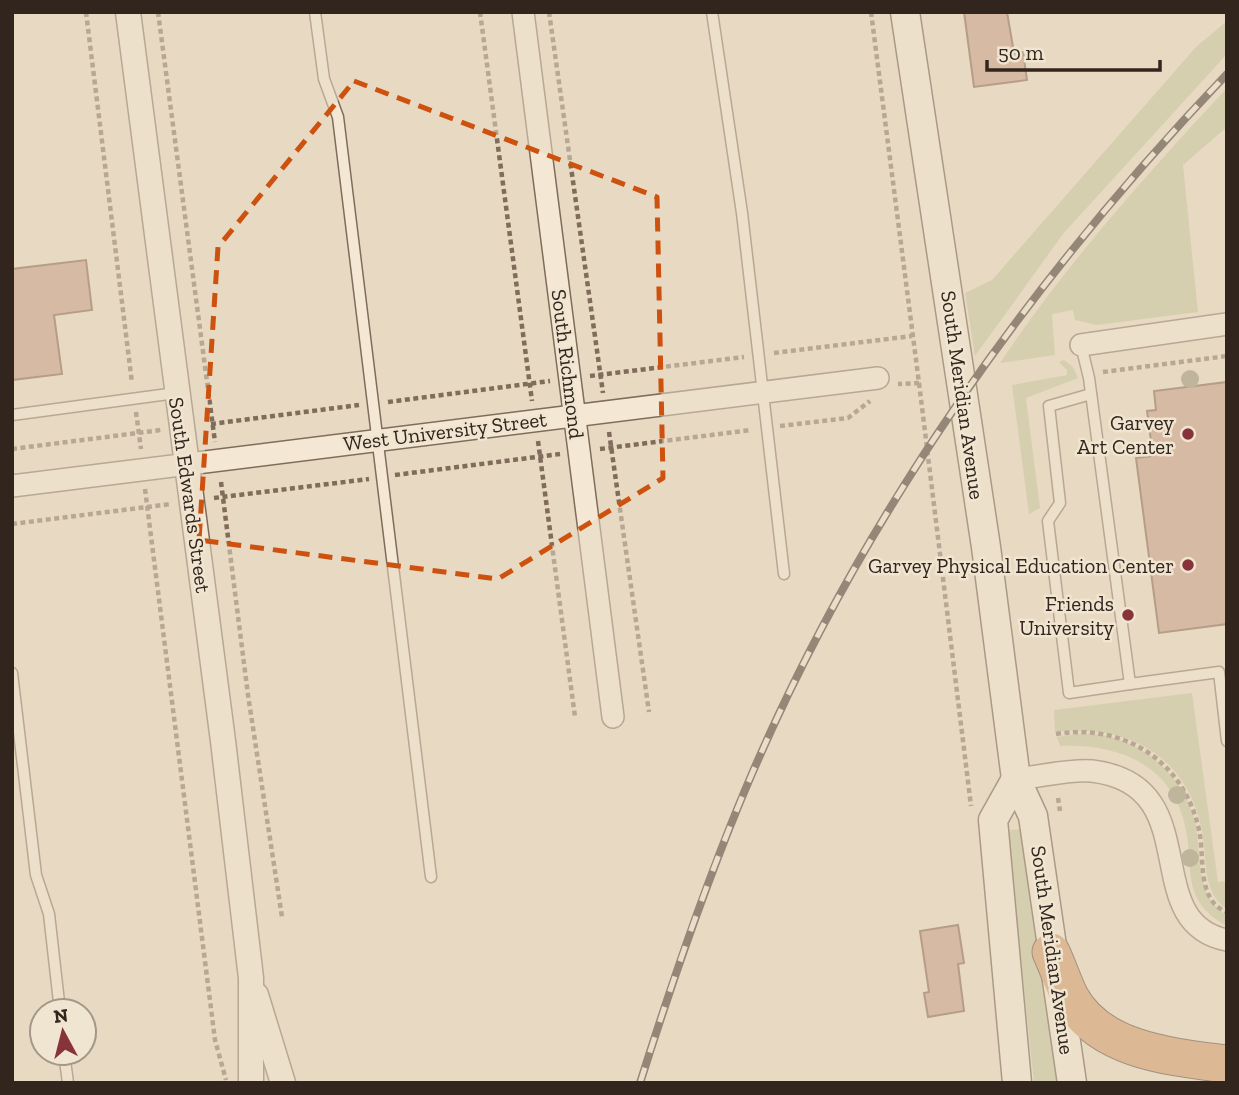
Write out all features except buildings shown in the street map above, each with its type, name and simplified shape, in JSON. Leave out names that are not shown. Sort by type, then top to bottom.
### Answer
[{"type":"highway","points":[[1051,952],[1071,999],[1092,1024],[1119,1042],[1174,1058],[1227,1063]]},
{"type":"highway","points":[[1195,1083],[1227,1076]]},
{"type":"main road","name":"South Meridian Avenue","points":[[905,12],[986,547],[1016,779],[1033,816],[1072,1083]]},
{"type":"main road","name":"South Meridian Avenue","points":[[1016,779],[993,820],[1017,1083]]},
{"type":"street","name":"South Edwards Street","points":[[128,12],[223,741],[251,978]]},
{"type":"street","name":"South Richmond","points":[[523,12],[613,717]]},
{"type":"street","points":[[1081,345],[1227,324]]},
{"type":"street","name":"West University Street","points":[[12,486],[878,378]]},
{"type":"street","points":[[1016,779],[1090,771],[1133,783],[1157,809],[1178,900],[1207,934],[1227,940]]},
{"type":"street","points":[[251,978],[251,1083]]},
{"type":"street","points":[[251,978],[283,1083]]},
{"type":"lane","points":[[315,12],[324,79],[338,117],[431,877]]},
{"type":"lane","points":[[712,12],[742,213],[784,574]]},
{"type":"lane","points":[[1081,345],[1091,394],[1130,684]]},
{"type":"lane","points":[[12,415],[176,393]]},
{"type":"lane","points":[[1091,394],[1049,406],[1060,503],[1048,521],[1069,693],[1223,672],[1227,741]]},
{"type":"lane","points":[[12,673],[36,875],[49,914],[58,997]]},
{"type":"path","points":[[86,12],[215,1040],[226,1083]]},
{"type":"path","points":[[481,12],[575,717]]},
{"type":"path","points":[[549,12],[649,712]]},
{"type":"path","points":[[12,449],[912,336]]},
{"type":"path","points":[[1103,372],[1227,356]]},
{"type":"path","points":[[919,383],[971,808]]},
{"type":"highlighted area","points":[[354,81],[657,197],[663,478],[498,579],[199,540],[218,247]]},
{"type":"green space","points":[[1227,21],[1227,54],[1063,234],[975,356],[965,293],[992,280],[1196,47]]},
{"type":"green space","points":[[1227,88],[1227,127],[1183,165],[1198,312],[1097,325],[1075,320],[1073,310],[1052,314],[1055,355],[1000,363],[1079,255]]},
{"type":"green space","points":[[1064,360],[1073,367],[1078,378],[1026,398],[1040,508],[1029,514],[1012,385],[1067,375],[1067,370],[1059,362]]},
{"type":"green space","points":[[1192,693],[1218,882],[1227,881],[1227,909],[1218,902],[1209,883],[1201,826],[1193,801],[1166,762],[1127,739],[1105,733],[1055,732],[1054,710]]},
{"type":"green space","points":[[1105,736],[1121,741],[1151,757],[1175,781],[1184,795],[1196,827],[1205,888],[1217,908],[1227,915],[1227,926],[1211,915],[1194,891],[1183,818],[1175,798],[1164,782],[1151,770],[1118,753],[1100,748],[1060,746],[1057,737]]},
{"type":"green space","points":[[1021,829],[1059,1083],[1034,1083],[1008,839],[1010,830]]},
{"type":"railway","points":[[640,1083],[692,928],[735,814],[796,679],[845,585],[899,493],[1020,317],[1086,233],[1155,152],[1227,74]]},
{"type":"place","name":"Garvey Art Center","points":[[1188,434]]},
{"type":"place","name":"Garvey Physical Education Center","points":[[1188,565]]},
{"type":"place","name":"Friends University","points":[[1128,615]]}]
